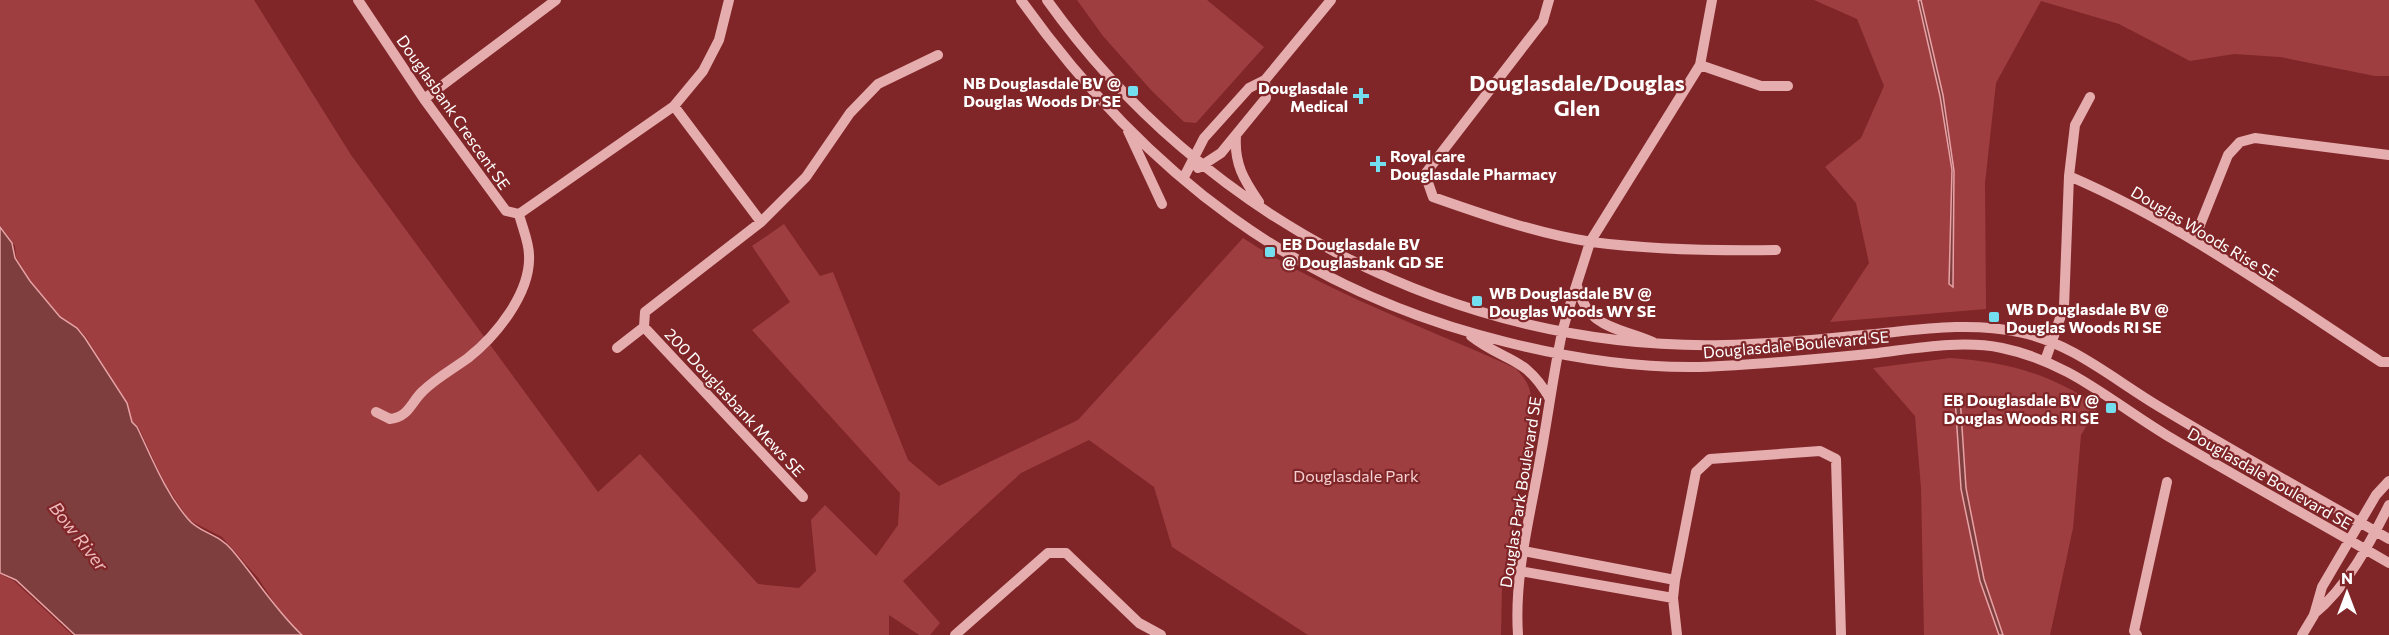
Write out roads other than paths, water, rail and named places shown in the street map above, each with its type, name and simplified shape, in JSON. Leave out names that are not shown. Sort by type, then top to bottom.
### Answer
[{"type":"street","name":"Douglasbank Crescent SE","points":[[358,0],[424,99],[506,211],[519,214]]},
{"type":"street","points":[[424,99],[556,0]]},
{"type":"street","points":[[376,412],[390,419],[407,413],[422,391],[484,344],[506,316],[522,289],[528,272],[529,253],[519,214],[674,106],[703,71],[719,40],[729,0]]},
{"type":"street","name":"Douglasdale Boulevard SE","points":[[1021,0],[1077,72],[1126,126],[1183,179],[1248,231],[1311,269],[1360,293],[1466,332],[1558,355],[1629,363],[1695,367],[1775,363],[1951,345],[1999,348],[2045,361],[2074,374],[2149,424],[2389,563]]},
{"type":"street","name":"Douglasdale Boulevard SE","points":[[1047,0],[1073,36],[1126,96],[1198,162],[1264,209],[1349,261],[1419,293],[1563,332],[1634,344],[1765,344],[1946,326],[1982,325],[2023,332],[2081,355],[2156,405],[2389,539]]},
{"type":"street","points":[[1198,162],[1204,138],[1249,88],[1265,80],[1330,0]]},
{"type":"street","points":[[1549,0],[1544,21],[1425,174],[1433,197],[1486,215],[1590,242],[1693,252],[1776,250]]},
{"type":"street","points":[[1712,0],[1700,65],[1761,86],[1788,86]]},
{"type":"street","points":[[674,106],[761,222],[806,177],[850,113],[878,84],[938,55]]},
{"type":"street","name":"Douglas Park Boulevard SE","points":[[1518,635],[1516,610],[1520,571],[1558,355],[1590,242],[1700,65]]},
{"type":"street","points":[[1183,179],[1198,162],[1221,153],[1236,136],[1266,98],[1265,80]]},
{"type":"street","points":[[2045,361],[2064,307],[2069,176],[2075,125],[2090,97]]},
{"type":"street","points":[[1126,126],[1162,204]]},
{"type":"street","points":[[1236,136],[1236,157],[1242,178],[1264,209]]},
{"type":"street","points":[[2194,240],[2228,155],[2240,142],[2255,138],[2389,154]]},
{"type":"street","name":"Douglas Woods Rise SE","points":[[2069,176],[2123,200],[2194,240],[2381,362],[2389,362]]},
{"type":"street","name":"200 Douglasbank Mews SE","points":[[761,222],[645,312],[645,327],[803,498]]},
{"type":"street","points":[[1577,286],[1581,303],[1591,317],[1659,344]]},
{"type":"street","name":"200 Douglasbank Mews SE","points":[[616,348],[645,327]]},
{"type":"street","points":[[1466,332],[1484,346],[1530,369],[1550,399]]},
{"type":"street","points":[[1677,635],[1675,580],[1696,472],[1710,459],[1820,451],[1836,459],[1841,635]]},
{"type":"street","points":[[2302,635],[2314,615],[2322,587],[2351,542],[2376,495],[2389,481]]},
{"type":"street","points":[[2137,635],[2134,631],[2167,482]]},
{"type":"street","points":[[2314,615],[2331,600],[2376,531],[2389,505]]},
{"type":"street","points":[[1523,551],[1675,580]]},
{"type":"street","points":[[955,635],[1048,553],[1066,553],[1139,622],[1161,635]]},
{"type":"street","points":[[1520,571],[1674,598]]},
{"type":"water","points":[[1918,0],[1921,0],[1943,95],[1954,171],[1953,287],[1949,284],[1952,170],[1940,96]]},
{"type":"water","name":"Bow River","points":[[0,227],[12,243],[15,258],[30,281],[60,317],[77,328],[85,338],[127,403],[132,422],[137,427],[172,498],[180,509],[192,524],[227,544],[283,615],[302,635],[75,635],[16,580],[0,573]]},
{"type":"water","points":[[1960,397],[1966,488],[1984,579],[2003,635],[1999,635],[1980,581],[1961,489],[1955,398]]},
{"type":"place","name":"NB Douglasdale BV @ Douglas Woods Dr SE","points":[[1133,91]]},
{"type":"place","name":"Douglasdale Medical","points":[[1361,96]]},
{"type":"place","name":"Royal care Douglasdale Pharmacy","points":[[1378,164]]},
{"type":"place","name":"EB Douglasdale BV @ Douglasbank GD SE","points":[[1270,252]]},
{"type":"place","name":"WB Douglasdale BV @ Douglas Woods WY SE","points":[[1477,301]]},
{"type":"place","name":"WB Douglasdale BV @ Douglas Woods RI SE","points":[[1994,317]]},
{"type":"place","name":"EB Douglasdale BV @ Douglas Woods RI SE","points":[[2111,408]]},
{"type":"district","name":"Douglasdale/Douglas Glen","points":[[1577,94]]},
{"type":"park label","name":"Douglasdale Park","points":[[1356,475]]}]
